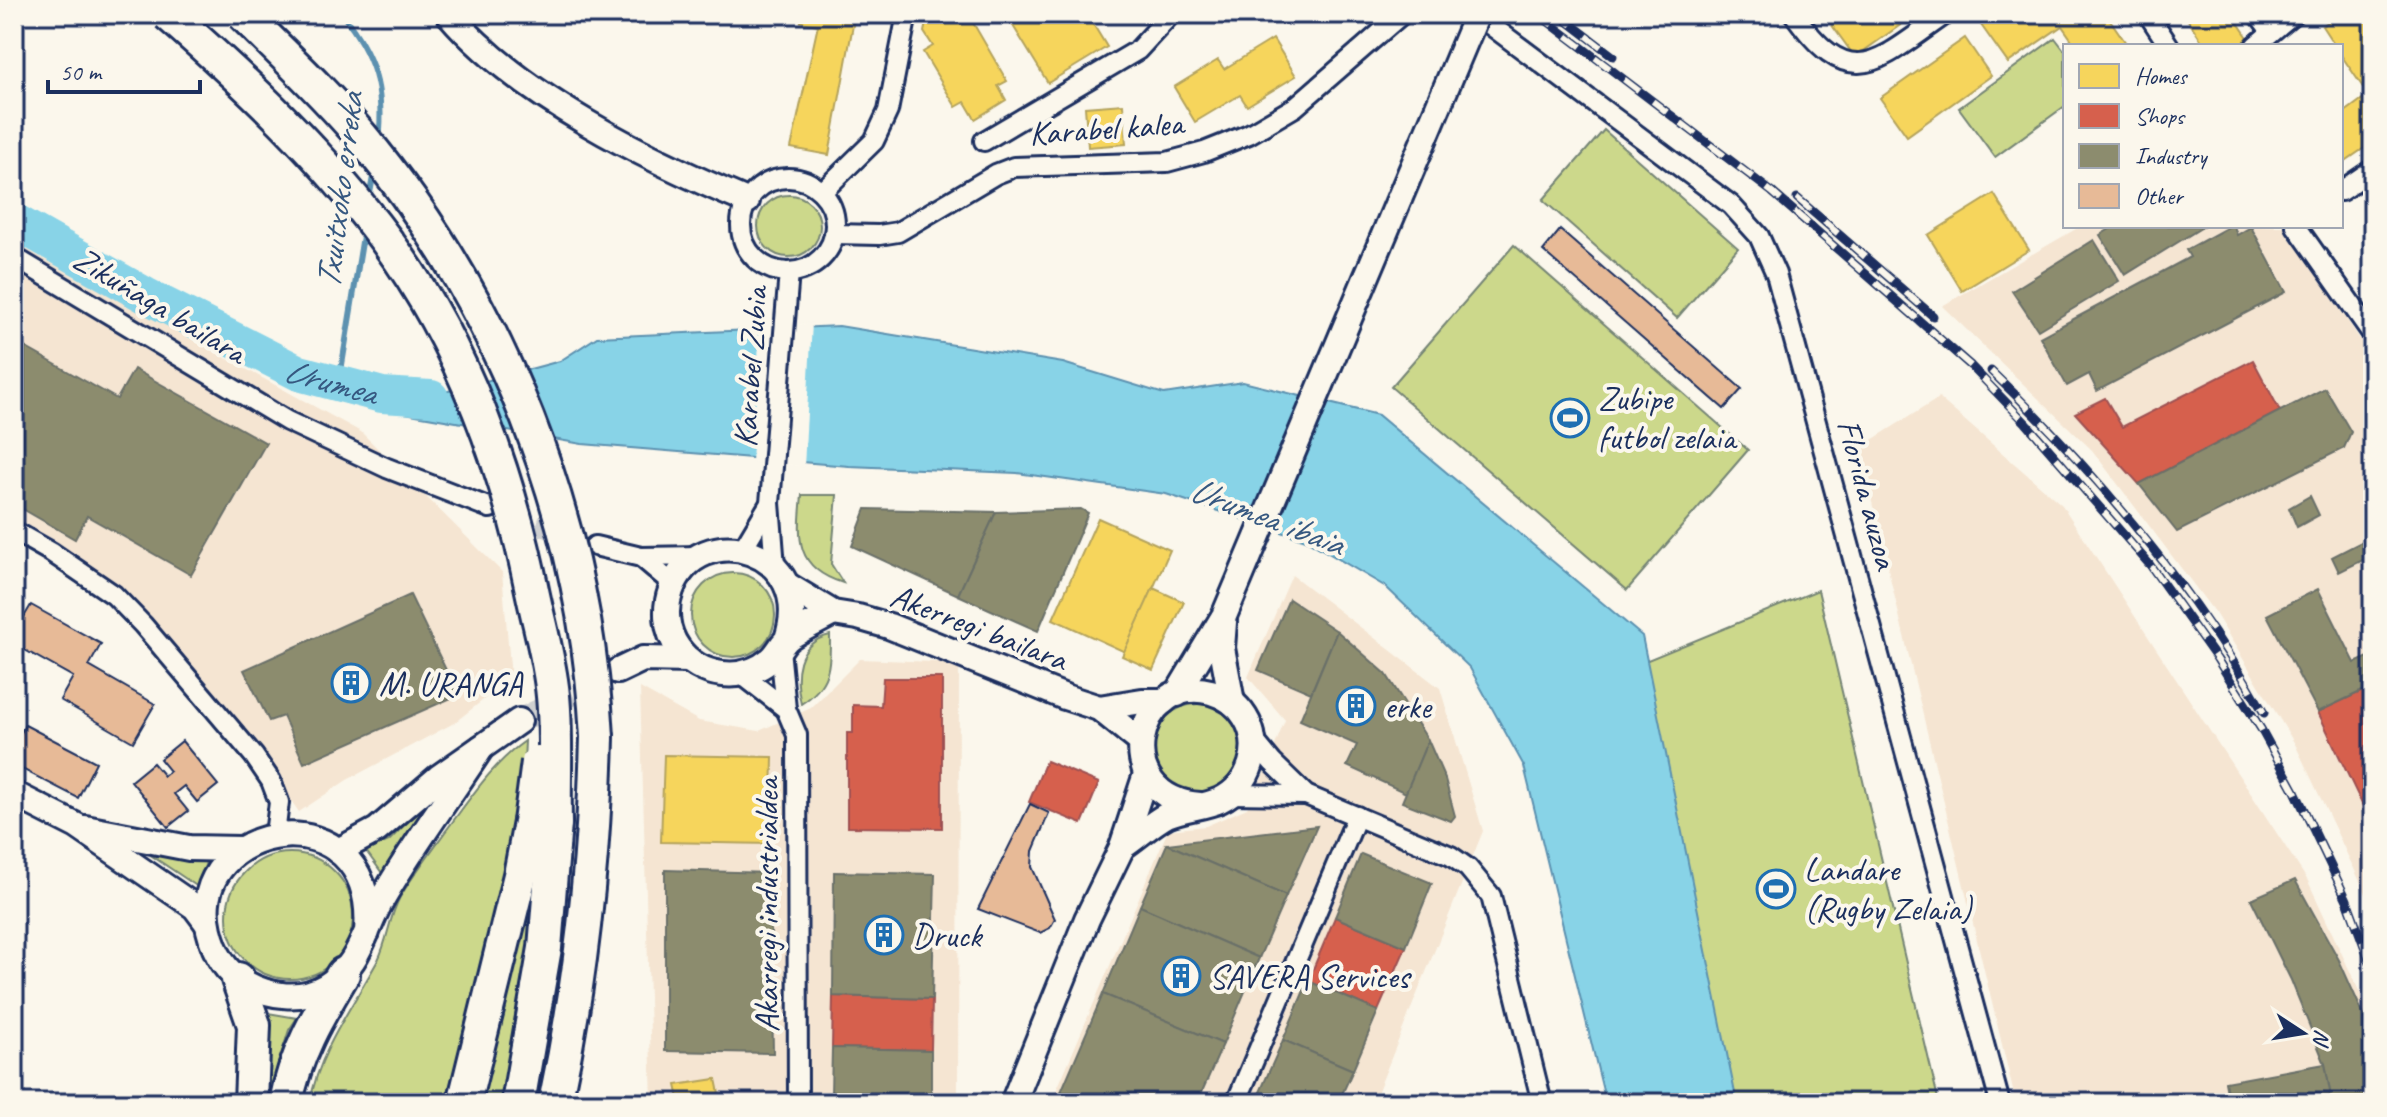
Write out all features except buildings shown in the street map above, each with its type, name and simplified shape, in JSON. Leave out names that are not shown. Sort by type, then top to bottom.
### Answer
[{"type":"highway","points":[[168,14],[272,107],[321,160],[386,241],[434,316],[471,390],[504,480],[526,560],[536,665],[545,948],[518,1103]]},
{"type":"highway","points":[[243,14],[332,103],[394,179],[444,253],[503,361],[538,442],[555,498],[592,663],[597,737],[591,862],[579,970],[555,1103]]},
{"type":"highway","points":[[464,1103],[520,875],[542,822]]},
{"type":"highway","points":[[569,1103],[585,1006],[579,970]]},
{"type":"highway","points":[[286,1103],[300,1052],[318,1013],[343,974]]},
{"type":"highway","points":[[238,979],[254,1025],[251,1103]]},
{"type":"main road","points":[[449,14],[498,62],[599,130],[747,201]]},
{"type":"main road","points":[[1200,805],[1169,798],[1146,774],[1140,741],[1144,726],[1152,712],[1170,698],[1224,616],[1483,19]]},
{"type":"main road","points":[[784,644],[793,611],[781,576],[760,556],[727,549],[700,556],[679,575],[672,587],[667,618],[674,641],[689,660],[713,673],[741,674],[759,668],[784,644],[833,613]]},
{"type":"main road","name":"Akerregi bailara","points":[[781,576],[833,613],[889,626],[1099,708]]},
{"type":"main road","points":[[1122,847],[1166,816],[1216,802],[1231,794],[1249,770],[1254,755],[1253,739],[1249,725],[1232,702],[1222,648],[1224,616]]},
{"type":"main road","points":[[643,659],[667,618]]},
{"type":"main road","points":[[618,671],[643,659],[689,660]]},
{"type":"main road","points":[[1099,708],[1205,691],[1232,702]]},
{"type":"main road","points":[[1099,708],[1140,741]]},
{"type":"main road","points":[[338,851],[377,830],[439,777],[519,721]]},
{"type":"main road","points":[[14,794],[77,826],[195,907],[207,923],[218,954],[238,979],[281,996],[303,995],[325,987],[343,974],[358,955],[381,901],[481,748]]},
{"type":"main road","points":[[1013,1103],[1087,919],[1122,847],[1146,774]]},
{"type":"main road","points":[[77,826],[189,848],[241,849]]},
{"type":"main road","points":[[207,923],[208,902],[214,882],[225,864],[257,840],[297,834],[319,840],[338,851],[354,868],[364,888],[368,909],[367,932]]},
{"type":"street","points":[[822,192],[874,141],[888,111],[907,14]]},
{"type":"street","points":[[984,141],[1138,50],[1171,14]]},
{"type":"street","name":"Karabel kalea","points":[[834,234],[879,235],[898,232],[996,174],[1014,167],[1167,162],[1238,139],[1295,107],[1402,14]]},
{"type":"street","points":[[1794,14],[1807,32],[1834,58],[1851,65],[1879,60],[1946,14]]},
{"type":"street","points":[[2148,14],[2168,44]]},
{"type":"street","points":[[2258,14],[2271,31]]},
{"type":"street","points":[[2257,44],[2293,14]]},
{"type":"street","name":"Florida auzoa","points":[[1483,19],[1731,205],[1759,236],[1776,274],[2000,1103]]},
{"type":"street","points":[[2343,190],[2373,169]]},
{"type":"street","points":[[776,179],[801,180],[822,192],[833,212],[834,234],[828,249],[818,261],[804,269],[789,272],[762,264],[744,243],[741,229],[747,201],[755,191],[776,179]]},
{"type":"street","points":[[2297,228],[2373,335]]},
{"type":"street","name":"Zikuñaga bailara","points":[[14,257],[287,421],[387,468],[490,508]]},
{"type":"street","name":"Karabel Zubia","points":[[770,503],[789,272]]},
{"type":"street","points":[[742,550],[770,503]]},
{"type":"street","points":[[770,503],[781,576]]},
{"type":"street","points":[[14,531],[114,595],[150,634],[254,756],[271,781],[279,802],[275,835]]},
{"type":"street","points":[[595,546],[641,557],[700,556]]},
{"type":"street","points":[[641,557],[672,587]]},
{"type":"street","name":"Akarregi industrialdea","points":[[784,644],[786,709],[797,735],[798,1103]]},
{"type":"street","points":[[741,674],[786,709]]},
{"type":"street","points":[[1253,739],[1306,795]]},
{"type":"street","points":[[1231,794],[1306,795],[1451,856],[1468,868],[1491,896],[1542,1103]]},
{"type":"street","points":[[1236,1103],[1357,816]]},
{"type":"shaded area","points":[[2078,228],[2286,228],[2373,359],[2373,909],[2295,744],[2215,613],[2092,450],[1942,306]]},
{"type":"shaded area","points":[[14,242],[361,432],[502,572],[511,678],[454,723],[347,780],[299,812],[216,694],[135,603],[14,521]]},
{"type":"shaded area","points":[[1939,398],[2062,505],[2308,881],[2373,1021],[2373,1103],[2016,1103],[1859,448]]},
{"type":"shaded area","points":[[1292,575],[1440,688],[1483,831],[1373,1103],[1051,1103],[1168,830],[1206,826],[1247,808],[1263,776],[1285,720],[1248,677]]},
{"type":"shaded area","points":[[860,659],[959,663],[958,1103],[652,1103],[640,688],[699,721],[759,731],[811,708]]},
{"type":"green space","points":[[2055,38],[2063,48],[2063,107],[1995,157],[1959,108]]},
{"type":"green space","points":[[1604,130],[1738,248],[1677,318],[1543,200]]},
{"type":"green space","points":[[789,195],[801,197],[811,204],[818,214],[818,238],[811,248],[801,255],[789,257],[777,255],[767,248],[760,238],[758,226],[760,214],[767,204],[777,197]]},
{"type":"green space","name":"Zubipe futbol zelaia","points":[[1514,245],[1748,450],[1627,590],[1391,387]]},
{"type":"green space","points":[[802,495],[837,495],[831,564],[843,583],[827,577],[807,560],[800,537]]},
{"type":"green space","points":[[733,573],[749,576],[763,585],[772,599],[775,615],[772,631],[763,645],[749,654],[733,657],[717,654],[703,645],[694,631],[691,615],[694,599],[703,585],[717,576]]},
{"type":"green space","name":"Landare (Rugby Zelaia)","points":[[1818,590],[1939,1103],[1715,1103],[1611,675]]},
{"type":"green space","points":[[830,635],[830,657],[823,683],[801,704],[798,682],[800,662],[810,645]]},
{"type":"green space","points":[[1198,704],[1223,711],[1235,723],[1242,748],[1235,773],[1223,785],[1198,792],[1173,785],[1161,773],[1154,748],[1161,723],[1173,711]]},
{"type":"green space","points":[[525,741],[523,783],[518,782],[518,816],[446,1103],[310,1103],[321,1065],[378,960],[400,897],[482,783]]},
{"type":"green space","points":[[443,785],[382,873],[366,851],[389,841]]},
{"type":"green space","points":[[290,853],[314,858],[335,871],[348,892],[353,916],[348,940],[335,961],[314,974],[290,979],[266,974],[245,961],[232,940],[227,916],[232,892],[245,871],[266,858]]},
{"type":"green space","points":[[152,856],[206,862],[198,887]]},
{"type":"green space","points":[[523,919],[532,919],[526,979],[501,1103],[472,1103]]},
{"type":"green space","points":[[268,1013],[297,1018],[289,1030],[266,1103]]},
{"type":"water","name":"Urumea ibaia","points":[[839,326],[1063,363],[1164,394],[1243,382],[1378,415],[1642,636],[1737,1103],[1606,1103],[1524,766],[1470,668],[1386,587],[1306,540],[1166,494],[1017,473],[849,466],[582,444],[399,412],[362,376],[441,393],[560,361],[597,337]]},
{"type":"pier","points":[[812,323],[804,467],[752,462],[760,325]]},
{"type":"waterway","name":"Txuitxoko erreka","points":[[342,14],[362,44],[375,73],[380,105],[379,140]]},
{"type":"waterway","name":"Txuitxoko erreka","points":[[369,199],[374,171]]},
{"type":"waterway","name":"Urumea","points":[[14,221],[145,295],[299,373],[382,395],[431,398]]},
{"type":"waterway","name":"Txuitxoko erreka","points":[[339,383],[364,230]]},
{"type":"tunnel","points":[[511,516],[595,546]]},
{"type":"tunnel","points":[[519,721],[605,677]]},
{"type":"railway","points":[[1538,14],[1772,192],[1971,366],[2026,423],[2150,565],[2217,659],[2295,791],[2347,900],[2373,970]]},
{"type":"railway","points":[[1558,14],[1613,56]]},
{"type":"railway","points":[[1797,198],[1933,316]]},
{"type":"railway","points":[[1991,371],[2068,449],[2140,532],[2206,620],[2264,713]]},
{"type":"place","name":"Zubipe futbol zelaia","points":[[1570,418]]},
{"type":"place","name":"M. URANGA","points":[[351,683]]},
{"type":"place","name":"erke","points":[[1356,706]]},
{"type":"place","name":"Landare (Rugby Zelaia)","points":[[1776,889]]},
{"type":"place","name":"Druck","points":[[884,935]]},
{"type":"place","name":"SAVERA Services","points":[[1181,976]]}]
